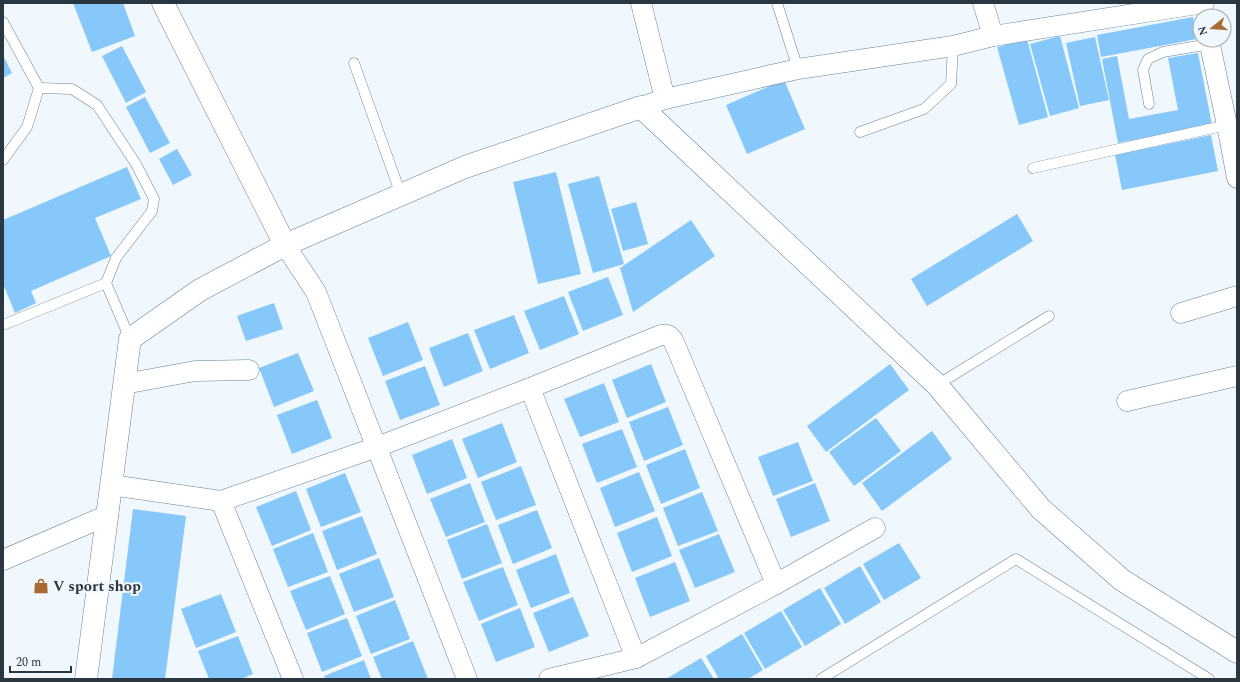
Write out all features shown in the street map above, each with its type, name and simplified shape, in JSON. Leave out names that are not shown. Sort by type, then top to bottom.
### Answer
[{"type":"street","points":[[163,3],[285,245],[316,292],[467,679]]},
{"type":"street","points":[[641,3],[665,99]]},
{"type":"street","points":[[983,3],[993,36]]},
{"type":"street","points":[[86,679],[130,339],[200,290],[285,245],[465,167],[665,99],[798,69],[953,46],[993,36],[1204,3]]},
{"type":"street","points":[[1210,48],[1237,178]]},
{"type":"street","points":[[641,107],[937,385],[1041,509],[1122,580],[1237,652]]},
{"type":"street","points":[[1181,313],[1237,296]]},
{"type":"street","points":[[111,485],[221,501],[376,447],[530,388],[661,335],[668,336],[673,340],[776,584]]},
{"type":"street","points":[[124,384],[195,371],[249,370]]},
{"type":"street","points":[[1127,401],[1237,376]]},
{"type":"street","points":[[530,388],[636,658]]},
{"type":"street","points":[[221,501],[293,679]]},
{"type":"street","points":[[3,560],[108,516]]},
{"type":"street","points":[[550,679],[636,658],[776,584],[874,528]]},
{"type":"lane","points":[[777,3],[798,69]]},
{"type":"lane","points":[[3,22],[39,88],[27,128],[3,160]]},
{"type":"lane","points":[[860,132],[924,109],[951,84],[953,46]]},
{"type":"lane","points":[[1149,104],[1143,70],[1148,60],[1163,52],[1192,46]]},
{"type":"lane","points":[[354,63],[401,195]]},
{"type":"lane","points":[[39,88],[72,89],[97,105],[136,164],[154,200],[152,212],[116,258],[106,283],[130,339]]},
{"type":"lane","points":[[1033,168],[1227,125]]},
{"type":"lane","points":[[3,325],[106,283]]},
{"type":"lane","points":[[937,385],[1049,316]]},
{"type":"lane","points":[[821,679],[1016,559],[1209,679]]},
{"type":"building","points":[[73,3],[123,3],[135,36],[92,52]]},
{"type":"building","points":[[1192,17],[1192,40],[1101,57],[1097,35]]},
{"type":"building","points":[[1060,36],[1079,108],[1050,116],[1030,44]]},
{"type":"building","points":[[1095,37],[1109,100],[1080,106],[1066,43]]},
{"type":"building","points":[[1027,39],[1048,117],[1019,125],[997,47]]},
{"type":"building","points":[[122,46],[146,92],[126,103],[102,56]]},
{"type":"building","points":[[1198,53],[1212,125],[1118,143],[1102,59],[1117,56],[1129,119],[1178,110],[1168,58]]},
{"type":"building","points":[[3,55],[12,73],[3,78]]},
{"type":"building","points":[[784,80],[805,129],[747,154],[726,105]]},
{"type":"building","points":[[145,97],[170,143],[150,153],[126,107]]},
{"type":"building","points":[[1211,135],[1218,171],[1122,190],[1115,155]]},
{"type":"building","points":[[177,149],[192,175],[173,185],[159,159]]},
{"type":"building","points":[[127,167],[141,199],[95,218],[111,256],[31,291],[36,303],[15,313],[3,284],[3,220]]},
{"type":"building","points":[[556,172],[581,274],[538,284],[513,182]]},
{"type":"building","points":[[599,176],[624,264],[593,273],[568,184]]},
{"type":"building","points":[[636,202],[648,244],[623,251],[611,209]]},
{"type":"building","points":[[1017,214],[1033,241],[927,306],[911,279]]},
{"type":"building","points":[[691,220],[715,256],[633,312],[620,268]]},
{"type":"building","points":[[608,277],[623,315],[583,331],[568,292]]},
{"type":"building","points":[[564,296],[579,334],[540,350],[524,311]]},
{"type":"building","points":[[274,303],[283,329],[246,341],[237,316]]},
{"type":"building","points":[[514,315],[529,353],[490,369],[474,330]]},
{"type":"building","points":[[408,322],[423,360],[383,376],[368,338]]},
{"type":"building","points":[[468,333],[483,371],[444,387],[429,348]]},
{"type":"building","points":[[298,353],[314,391],[274,407],[259,368]]},
{"type":"building","points":[[651,364],[666,402],[627,418],[612,380]]},
{"type":"building","points":[[890,364],[909,390],[826,452],[807,426]]},
{"type":"building","points":[[425,366],[440,405],[400,420],[385,381]]},
{"type":"building","points":[[604,383],[619,422],[580,437],[564,399]]},
{"type":"building","points":[[317,400],[332,438],[292,454],[277,415]]},
{"type":"building","points":[[668,407],[683,445],[644,461],[629,422]]},
{"type":"building","points":[[876,418],[901,451],[854,486],[829,452]]},
{"type":"building","points":[[502,423],[517,462],[478,478],[462,439]]},
{"type":"building","points":[[622,429],[637,467],[597,483],[582,444]]},
{"type":"building","points":[[932,431],[952,459],[882,511],[862,483]]},
{"type":"building","points":[[452,439],[467,478],[427,494],[412,455]]},
{"type":"building","points":[[798,442],[813,481],[773,496],[758,457]]},
{"type":"building","points":[[685,449],[700,488],[661,504],[646,465]]},
{"type":"building","points":[[521,466],[536,505],[496,520],[481,482]]},
{"type":"building","points":[[639,472],[655,511],[615,527],[600,488]]},
{"type":"building","points":[[345,473],[361,512],[321,527],[306,489]]},
{"type":"building","points":[[470,483],[485,522],[446,537],[430,499]]},
{"type":"building","points":[[815,483],[830,521],[791,537],[776,499]]},
{"type":"building","points":[[296,491],[311,530],[272,546],[256,507]]},
{"type":"building","points":[[702,492],[718,531],[678,546],[663,508]]},
{"type":"building","points":[[133,509],[186,516],[165,679],[112,679]]},
{"type":"building","points":[[537,510],[552,548],[513,564],[498,525]]},
{"type":"building","points":[[362,516],[377,554],[337,570],[322,531]]},
{"type":"building","points":[[657,517],[672,556],[632,572],[617,533]]},
{"type":"building","points":[[487,524],[502,563],[462,579],[447,540]]},
{"type":"building","points":[[313,533],[328,572],[288,587],[273,549]]},
{"type":"building","points":[[719,534],[735,572],[695,588],[679,550]]},
{"type":"building","points":[[899,543],[921,578],[884,600],[863,564]]},
{"type":"building","points":[[556,554],[570,593],[531,608],[516,570]]},
{"type":"building","points":[[379,558],[394,597],[354,612],[339,574]]},
{"type":"building","points":[[675,562],[690,601],[650,617],[635,578]]},
{"type":"building","points":[[860,566],[881,602],[845,624],[824,588]]},
{"type":"building","points":[[503,567],[518,605],[479,621],[463,582]]},
{"type":"building","points":[[330,576],[345,614],[306,630],[290,591]]},
{"type":"building","points":[[820,588],[841,624],[805,646],[783,610]]},
{"type":"building","points":[[221,594],[236,632],[196,648],[181,609]]},
{"type":"building","points":[[573,597],[589,636],[549,652],[533,613]]},
{"type":"building","points":[[395,600],[410,639],[371,654],[356,616]]},
{"type":"building","points":[[520,608],[535,647],[496,662],[481,624]]},
{"type":"building","points":[[781,611],[802,647],[765,669],[744,633]]},
{"type":"building","points":[[347,618],[362,656],[322,672],[307,633]]},
{"type":"building","points":[[742,634],[763,670],[748,679],[719,679],[706,656]]},
{"type":"building","points":[[238,636],[253,674],[241,679],[209,679],[198,651]]},
{"type":"building","points":[[413,641],[428,679],[382,679],[373,657]]},
{"type":"building","points":[[701,658],[714,679],[666,679]]},
{"type":"building","points":[[364,660],[371,679],[325,679],[324,676]]},
{"type":"place","name":"V sport shop","points":[[41,586]]}]
